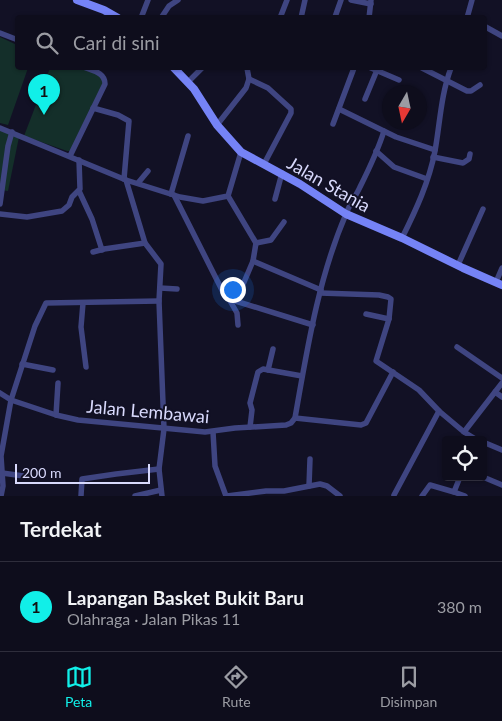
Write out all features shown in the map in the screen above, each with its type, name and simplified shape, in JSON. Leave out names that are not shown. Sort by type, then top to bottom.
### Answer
[{"type":"street","points":[[77,0],[113,15]]},
{"type":"street","points":[[142,15],[148,0]]},
{"type":"street","points":[[163,15],[169,6],[178,0]]},
{"type":"street","points":[[281,15],[287,0]]},
{"type":"street","points":[[302,15],[305,0]]},
{"type":"street","points":[[336,15],[341,0]]},
{"type":"street","points":[[351,0],[371,2],[369,15]]},
{"type":"street","points":[[468,15],[472,0]]},
{"type":"street","points":[[487,28],[502,36]]},
{"type":"street","points":[[0,33],[15,39]]},
{"type":"street","points":[[70,156],[105,84],[105,79],[91,70]]},
{"type":"street","name":"Jalan Stania","points":[[176,70],[201,97],[217,125],[241,152],[282,173],[346,214],[499,284]]},
{"type":"street","points":[[188,82],[200,70]]},
{"type":"street","points":[[217,125],[246,88],[249,79],[247,70]]},
{"type":"street","points":[[333,124],[353,70]]},
{"type":"street","points":[[365,100],[374,70]]},
{"type":"street","points":[[376,70],[398,80]]},
{"type":"street","points":[[426,70],[469,91],[480,85]]},
{"type":"street","points":[[402,238],[415,212],[428,178],[435,150],[446,80],[450,70]]},
{"type":"street","points":[[249,79],[268,88],[291,110],[264,164]]},
{"type":"street","points":[[93,108],[129,121],[125,179],[144,243],[161,264],[159,301],[164,429],[159,469],[161,493],[136,496]]},
{"type":"street","points":[[339,109],[396,137],[435,150]]},
{"type":"street","points":[[0,204],[6,154],[6,130],[125,179],[173,195],[203,201],[228,196]]},
{"type":"street","points":[[384,131],[346,214],[332,252],[312,325],[295,418],[366,424],[393,372]]},
{"type":"street","points":[[188,136],[173,195],[211,271],[238,314],[238,325]]},
{"type":"street","points":[[376,151],[394,166],[428,178]]},
{"type":"street","points":[[236,301],[253,261],[256,243],[228,196],[241,152]]},
{"type":"street","points":[[433,157],[463,163],[469,159],[470,154]]},
{"type":"street","points":[[79,160],[79,191],[92,219],[102,250]]},
{"type":"street","points":[[138,183],[148,171]]},
{"type":"street","points":[[275,199],[282,173]]},
{"type":"street","points":[[0,214],[27,217],[62,211],[66,209],[72,196],[79,191]]},
{"type":"street","points":[[458,265],[483,209]]},
{"type":"street","points":[[256,243],[271,240],[284,222]]},
{"type":"street","points":[[94,252],[144,243]]},
{"type":"street","points":[[253,261],[321,292],[379,295],[391,299],[389,319],[376,360],[419,390],[439,411],[470,436]]},
{"type":"street","points":[[499,284],[502,268]]},
{"type":"street","points":[[160,288],[177,289]]},
{"type":"street","points":[[229,299],[312,325]]},
{"type":"street","points":[[1,496],[3,486],[1,456],[11,400],[35,326],[46,303],[159,301]]},
{"type":"street","points":[[83,302],[81,327],[86,367]]},
{"type":"street","points":[[366,314],[389,319]]},
{"type":"street","points":[[457,347],[502,378]]},
{"type":"street","points":[[268,370],[273,349]]},
{"type":"street","points":[[22,364],[53,370]]},
{"type":"street","points":[[250,427],[251,400],[258,372],[263,369],[302,376]]},
{"type":"street","points":[[464,432],[502,382]]},
{"type":"street","points":[[56,415],[58,383]]},
{"type":"street","points":[[495,392],[502,397]]},
{"type":"street","name":"Jalan Lembawai","points":[[0,393],[11,400],[56,415],[78,420],[164,429],[213,432],[286,425],[295,418]]},
{"type":"street","points":[[394,494],[439,411]]},
{"type":"street","points":[[213,432],[215,466],[227,496],[266,491],[285,493],[320,484],[327,486],[340,496]]},
{"type":"street","points":[[487,444],[502,450]]},
{"type":"street","points":[[308,486],[310,459]]},
{"type":"street","points":[[81,496],[81,482],[83,479],[159,469]]},
{"type":"street","points":[[2,474],[24,476]]},
{"type":"street","points":[[487,479],[502,485]]},
{"type":"street","points":[[454,492],[458,481]]},
{"type":"street","points":[[422,496],[430,484],[465,496]]},
{"type":"green space","points":[[0,37],[15,44],[15,70],[27,70],[8,125],[0,123]]},
{"type":"green space","points":[[49,70],[88,70],[106,78],[70,151],[24,136]]},
{"type":"green space","points":[[0,130],[19,137],[8,191],[0,190]]},
{"type":"place","name":"Lapangan Basket Bukit Baru","points":[[44,115]]}]
